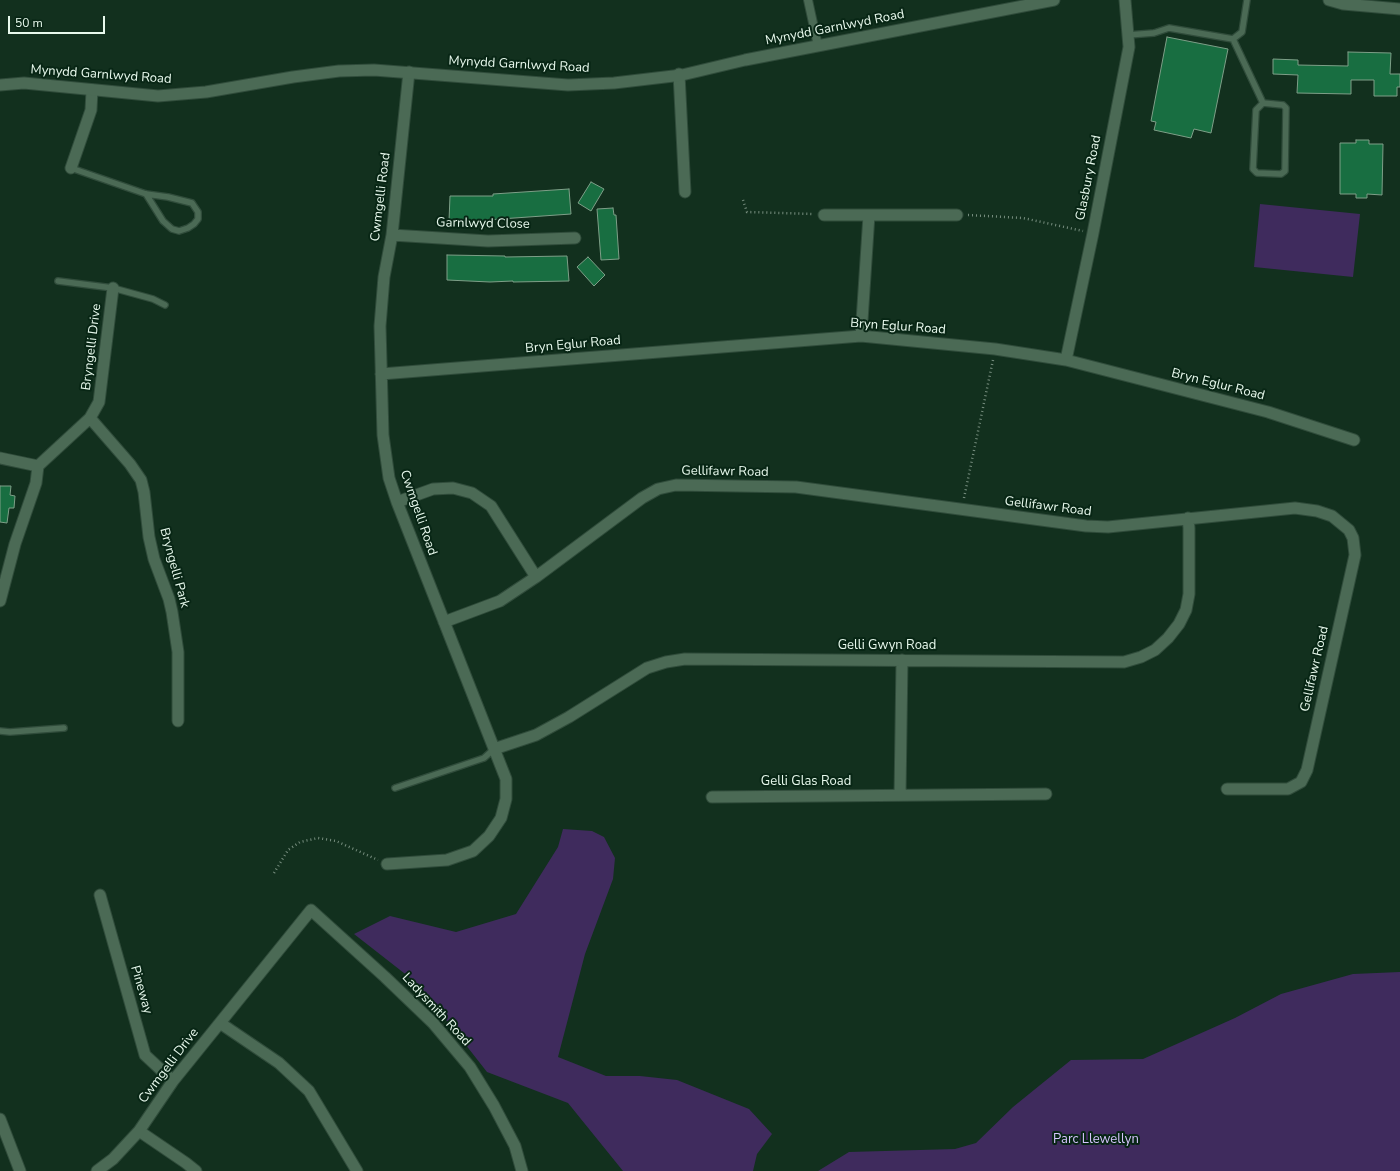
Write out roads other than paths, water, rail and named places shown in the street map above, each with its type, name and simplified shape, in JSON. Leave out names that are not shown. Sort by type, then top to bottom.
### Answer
[{"type":"street","points":[[808,0],[818,46]]},
{"type":"street","name":"Mynydd Garnlwyd Road","points":[[0,85],[24,84],[158,96],[206,92],[293,77],[339,71],[374,70],[568,85],[614,83],[679,74],[1054,0]]},
{"type":"street","name":"Glasbury Road","points":[[1066,360],[1093,233],[1129,47],[1126,0]]},
{"type":"street","points":[[1329,0],[1343,4],[1397,7]]},
{"type":"street","name":"Cwmgelli Road","points":[[387,864],[447,860],[473,851],[489,836],[501,818],[506,798],[506,779],[397,502],[389,478],[383,435],[380,326],[384,278],[392,235],[409,72]]},
{"type":"street","points":[[679,74],[685,192]]},
{"type":"street","points":[[70,168],[91,110],[92,90]]},
{"type":"street","points":[[861,336],[869,214]]},
{"type":"street","points":[[824,215],[957,215]]},
{"type":"street","name":"Garnlwyd Close","points":[[392,235],[488,241],[575,238]]},
{"type":"street","name":"Bryngelli Drive","points":[[38,466],[90,418],[99,402],[114,288]]},
{"type":"street","name":"Bryn Eglur Road","points":[[381,374],[861,336],[995,349],[1066,360],[1268,412],[1354,440]]},
{"type":"street","name":"Bryngelli Park","points":[[90,418],[130,464],[140,480],[144,492],[149,537],[154,560],[169,599],[174,625],[178,652],[178,721]]},
{"type":"street","points":[[0,458],[38,466],[36,483],[15,544],[0,601]]},
{"type":"street","name":"Gellifawr Road","points":[[444,622],[500,601],[536,577],[642,498],[658,489],[676,485],[796,487],[1086,526],[1108,527],[1295,508],[1317,511],[1332,516],[1349,530],[1355,555],[1307,770],[1301,782],[1288,789],[1227,790]]},
{"type":"street","points":[[397,502],[433,490],[453,488],[472,493],[491,506],[536,577]]},
{"type":"street","name":"Gelli Gwyn Road","points":[[494,749],[536,735],[570,717],[647,668],[666,662],[685,659],[1124,662],[1141,657],[1155,650],[1168,638],[1179,624],[1186,610],[1189,594],[1188,518]]},
{"type":"street","points":[[900,795],[902,660]]},
{"type":"street","name":"Gelli Glas Road","points":[[712,797],[1046,794]]},
{"type":"street","name":"Pineway","points":[[100,896],[145,1055],[173,1081]]},
{"type":"street","name":"Cwmgelli Drive","points":[[97,1171],[113,1159],[139,1131],[173,1081],[311,910]]},
{"type":"street","name":"Ladysmith Road","points":[[311,910],[433,1023],[470,1067],[494,1106],[515,1146],[522,1171]]},
{"type":"street","points":[[220,1023],[279,1063],[309,1091],[357,1171]]},
{"type":"street","points":[[0,1119],[20,1171]]},
{"type":"street","points":[[139,1131],[196,1171]]},
{"type":"lane","points":[[1234,39],[1242,32],[1247,0]]},
{"type":"lane","points":[[1128,36],[1154,33],[1169,28],[1234,39]]},
{"type":"lane","points":[[1234,39],[1263,103]]},
{"type":"lane","points":[[1263,103],[1283,105],[1286,108],[1285,171],[1281,174],[1257,173],[1253,169],[1256,110],[1263,103]]},
{"type":"lane","points":[[70,168],[146,194],[168,197],[192,203],[198,212],[198,219],[188,228],[179,231],[172,229],[163,221],[146,194]]},
{"type":"lane","points":[[58,281],[114,288],[153,299],[165,305]]},
{"type":"lane","points":[[0,731],[10,732],[64,728]]},
{"type":"lane","points":[[395,788],[484,758],[494,749]]},
{"type":"park label","name":"Parc Llewellyn","points":[[1096,1140]]}]
